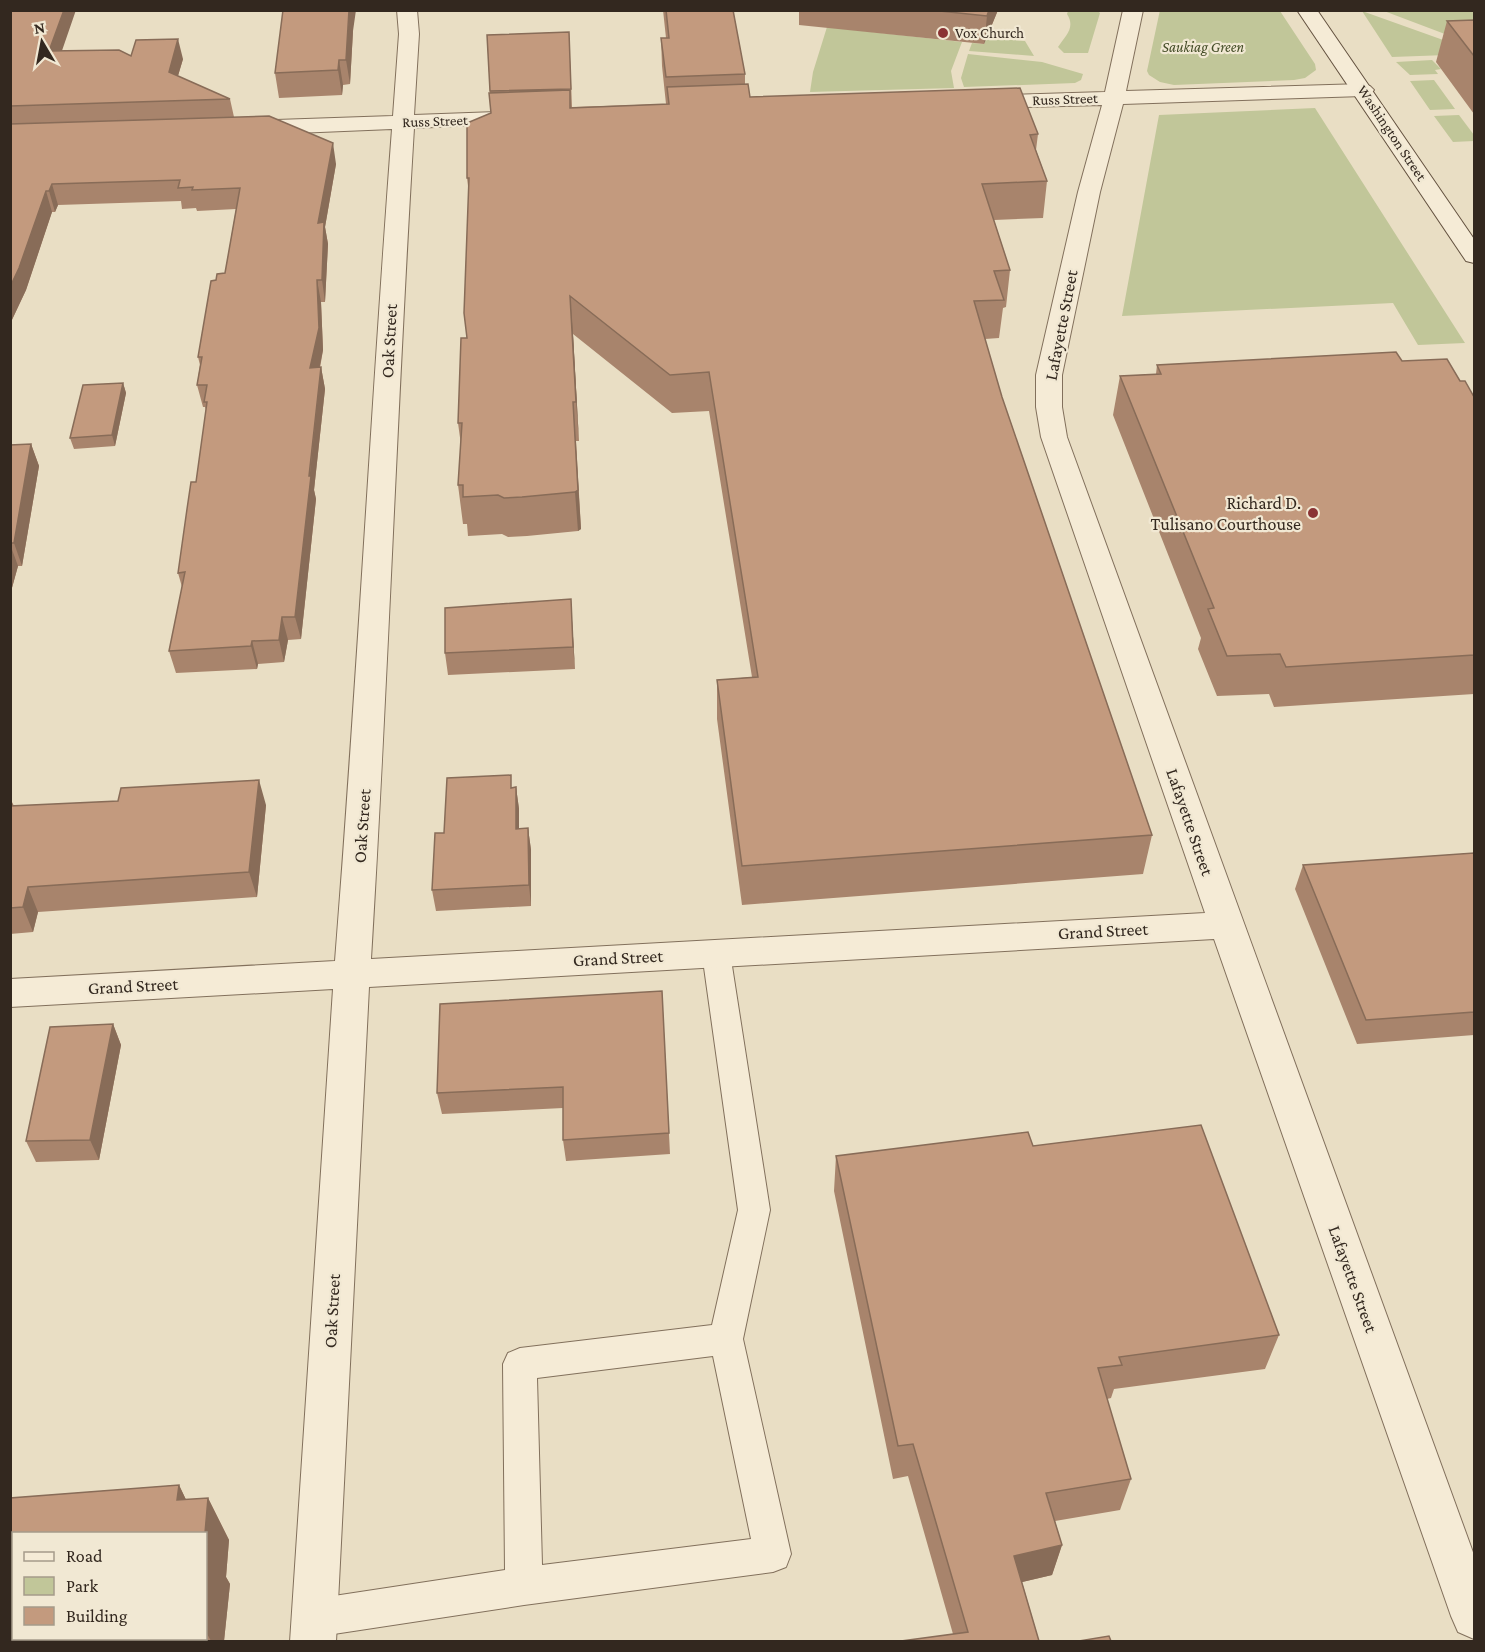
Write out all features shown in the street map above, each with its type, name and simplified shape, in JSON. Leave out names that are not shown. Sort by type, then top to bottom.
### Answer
[{"type":"street","name":"Oak Street","points":[[314,1630],[371,688],[390,317],[409,34],[407,10]]},
{"type":"street","name":"Lafayette Street","points":[[1133,10],[1114,98],[1089,192],[1049,375],[1049,407],[1054,437],[1474,1616]]},
{"type":"street","name":"Washington Street","points":[[1307,10],[1364,90],[1474,256]]},
{"type":"street","name":"Russ Street","points":[[963,103],[1364,90]]},
{"type":"street","name":"Russ Street","points":[[223,129],[545,117]]},
{"type":"street","name":"Grand Street","points":[[10,993],[1226,924]]},
{"type":"lane","points":[[314,1630],[524,1586],[773,1554],[726,1339],[754,1210],[716,953]]},
{"type":"lane","points":[[524,1586],[520,1364],[726,1339]]},
{"type":"green space","name":"Saukiag Green","points":[[1160,10],[1280,11],[1315,64],[1316,70],[1305,78],[1294,80],[1174,85],[1160,82],[1147,71]]},
{"type":"green space","points":[[1068,11],[1098,11],[1100,13],[1088,53],[1064,53],[1058,47],[1070,28]]},
{"type":"green space","points":[[1362,11],[1474,51],[1474,54],[1392,57]]},
{"type":"green space","points":[[1384,11],[1474,11],[1474,45]]},
{"type":"green space","points":[[827,27],[962,42],[951,71],[954,88],[810,92],[813,72]]},
{"type":"green space","points":[[986,38],[1025,41],[1034,56],[969,51],[972,43],[984,44]]},
{"type":"green space","points":[[968,54],[1042,62],[1083,74],[1081,80],[1075,83],[964,87],[961,78]]},
{"type":"green space","points":[[1432,60],[1441,69],[1435,70],[1438,74],[1410,75],[1396,62]]},
{"type":"green space","points":[[1434,80],[1455,109],[1430,110],[1410,81]]},
{"type":"green space","points":[[1315,108],[1465,343],[1418,345],[1393,303],[1122,316],[1159,115]]},
{"type":"green space","points":[[1459,115],[1474,135],[1474,141],[1453,142],[1434,116]]},
{"type":"building","points":[[10,10],[64,10],[49,51],[119,50],[131,56],[136,40],[178,39],[169,72],[230,99],[10,106]]},
{"type":"building","points":[[283,10],[349,10],[346,60],[339,60],[338,70],[275,73]]},
{"type":"building","points":[[666,10],[733,10],[745,74],[666,77],[661,38],[669,38]]},
{"type":"building","points":[[930,10],[989,10],[987,16]]},
{"type":"building","points":[[1474,20],[1474,56],[1447,21]]},
{"type":"building","points":[[569,32],[571,89],[490,91],[487,35]]},
{"type":"building","points":[[748,84],[750,97],[1020,88],[1038,134],[1030,135],[1047,181],[982,184],[1010,270],[994,271],[1004,300],[974,301],[1002,397],[1152,835],[742,866],[717,680],[758,677],[709,372],[670,375],[570,296],[578,490],[522,497],[504,498],[498,495],[463,497],[463,485],[458,485],[462,423],[458,423],[461,338],[467,338],[464,313],[469,178],[467,178],[467,123],[491,113],[489,93],[570,90],[570,108],[669,104],[667,87]]},
{"type":"building","points":[[269,116],[333,143],[318,223],[324,222],[322,280],[317,280],[319,328],[310,368],[321,367],[295,617],[282,617],[279,640],[252,641],[251,646],[169,651],[185,572],[178,573],[191,482],[196,482],[207,402],[204,402],[207,385],[197,385],[202,357],[198,357],[211,281],[216,280],[217,274],[225,273],[240,188],[192,190],[193,187],[178,188],[180,180],[52,184],[49,191],[46,191],[10,287],[10,124]]},
{"type":"building","name":"Richard D. Tulisano Courthouse","points":[[1396,352],[1402,361],[1447,359],[1460,381],[1465,381],[1474,397],[1474,655],[1286,667],[1280,654],[1227,656],[1208,609],[1214,608],[1120,376],[1161,374],[1157,365]]},
{"type":"building","points":[[123,383],[112,435],[70,438],[83,385]]},
{"type":"building","points":[[31,444],[14,543],[10,543],[10,445]]},
{"type":"building","points":[[571,599],[573,647],[445,653],[445,608]]},
{"type":"building","points":[[511,775],[511,788],[516,787],[516,829],[528,828],[529,885],[432,890],[435,833],[444,833],[447,778]]},
{"type":"building","points":[[259,780],[249,872],[28,887],[23,907],[10,908],[10,806],[118,801],[121,788]]},
{"type":"building","points":[[1474,853],[1474,1012],[1366,1020],[1303,865]]},
{"type":"building","points":[[662,991],[669,1133],[563,1140],[563,1087],[437,1093],[440,1004]]},
{"type":"building","points":[[113,1024],[90,1140],[26,1141],[50,1027]]},
{"type":"building","points":[[1201,1125],[1279,1335],[1119,1357],[1122,1365],[1098,1368],[1131,1479],[1046,1493],[1062,1545],[1014,1556],[1039,1641],[901,1641],[968,1632],[913,1444],[898,1446],[836,1156],[1028,1132],[1033,1146]]},
{"type":"building","points":[[179,1485],[177,1500],[208,1498],[205,1532],[12,1532],[12,1640],[192,1641],[10,1641],[10,1498]]},
{"type":"building","points":[[1109,1636],[1111,1641],[1079,1641]]},
{"type":"place","name":"Vox Church","points":[[943,33]]},
{"type":"place","name":"Richard D. Tulisano Courthouse","points":[[1313,513]]}]
